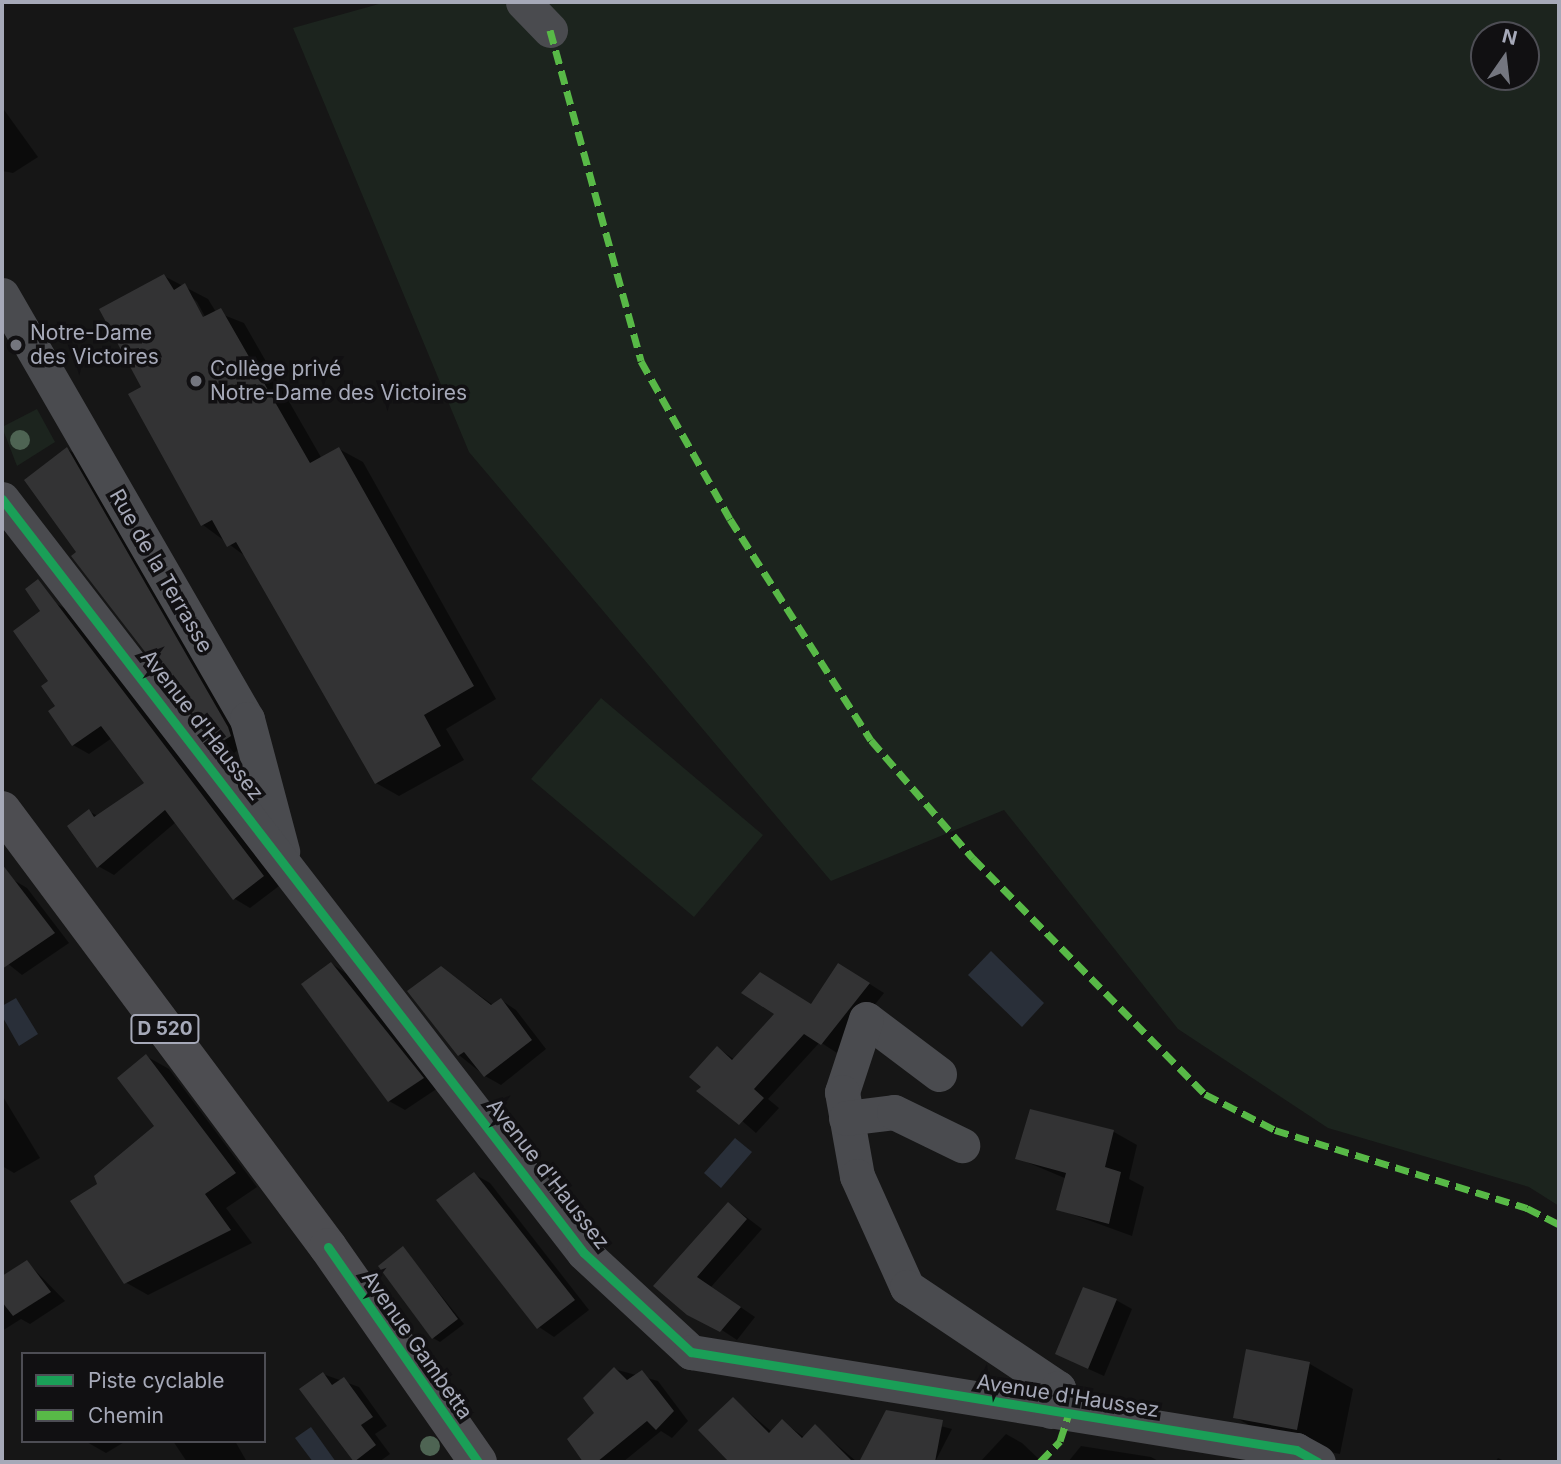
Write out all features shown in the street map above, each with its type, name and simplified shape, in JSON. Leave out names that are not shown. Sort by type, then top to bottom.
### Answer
[{"type":"main road","name":"Avenue Gambetta","points":[[2,810],[320,1237],[478,1462]]},
{"type":"street","points":[[523,2],[550,30]]},
{"type":"street","name":"Rue de la Terrasse","points":[[2,295],[247,719],[285,861]]},
{"type":"street","name":"Avenue d'Haussez","points":[[2,499],[285,861],[584,1253],[691,1352],[1296,1450],[1318,1462]]},
{"type":"street","points":[[939,1074],[866,1019],[842,1092],[857,1176],[907,1287],[1058,1388],[1051,1411]]},
{"type":"street","points":[[846,1118],[894,1112],[962,1145]]},
{"type":"shaded area","points":[[386,2],[1559,2],[1559,1206],[1529,1187],[1328,1128],[1178,1029],[1004,810],[831,881],[469,452],[293,28]]},
{"type":"shaded area","points":[[37,409],[55,442],[17,466],[2,427]]},
{"type":"shaded area","points":[[601,698],[763,835],[694,917],[531,779]]},
{"type":"shaded area","points":[[991,951],[1044,1003],[1022,1027],[968,975]]},
{"type":"shaded area","points":[[16,998],[38,1034],[19,1046],[2,1016],[2,1006]]},
{"type":"shaded area","points":[[735,1138],[752,1152],[721,1188],[704,1173]]},
{"type":"shaded area","points":[[311,1427],[336,1462],[313,1462],[295,1438]]},
{"type":"building","points":[[164,274],[174,290],[185,283],[203,317],[221,308],[310,463],[339,447],[474,686],[424,715],[441,746],[375,784],[236,542],[227,547],[212,520],[201,526],[128,394],[141,387],[99,309]]},
{"type":"building","points":[[67,447],[228,727],[231,736],[217,745],[71,556],[76,552],[24,480]]},
{"type":"building","points":[[38,579],[264,876],[233,900],[165,810],[97,868],[67,826],[89,809],[94,817],[144,783],[101,726],[72,746],[48,711],[55,706],[41,686],[48,681],[13,631],[40,611],[25,589]]},
{"type":"building","points":[[2,864],[55,933],[2,969]]},
{"type":"building","points":[[331,962],[424,1078],[388,1102],[301,984]]},
{"type":"building","points":[[838,963],[870,983],[821,1045],[804,1034],[754,1089],[764,1098],[739,1125],[696,1091],[701,1087],[689,1077],[717,1046],[732,1060],[774,1014],[741,993],[760,972],[811,1004]]},
{"type":"building","points":[[441,966],[491,1005],[501,998],[532,1040],[484,1077],[464,1052],[458,1056],[407,991]]},
{"type":"building","points":[[146,1054],[236,1173],[205,1194],[231,1230],[124,1284],[70,1201],[97,1184],[94,1176],[154,1126],[117,1078]]},
{"type":"building","points":[[1030,1109],[1114,1130],[1105,1167],[1121,1172],[1109,1224],[1056,1210],[1066,1173],[1015,1159]]},
{"type":"building","points":[[474,1172],[575,1300],[537,1329],[436,1200]]},
{"type":"building","points":[[728,1202],[747,1219],[697,1277],[741,1307],[720,1332],[687,1315],[653,1286]]},
{"type":"building","points":[[403,1246],[458,1319],[432,1339],[378,1266]]},
{"type":"building","points":[[27,1260],[51,1292],[13,1316],[2,1302],[2,1276]]},
{"type":"building","points":[[1083,1287],[1117,1299],[1088,1369],[1055,1354]]},
{"type":"building","points":[[1246,1349],[1310,1362],[1297,1430],[1233,1418]]},
{"type":"building","points":[[614,1367],[627,1380],[642,1370],[674,1411],[656,1430],[647,1421],[597,1462],[583,1462],[567,1439],[594,1413],[583,1398]]},
{"type":"building","points":[[323,1372],[332,1385],[344,1377],[373,1417],[361,1425],[376,1445],[354,1462],[299,1389]]},
{"type":"building","points":[[733,1397],[769,1433],[782,1419],[802,1438],[815,1424],[853,1462],[729,1462],[698,1430]]},
{"type":"building","points":[[886,1410],[943,1420],[935,1462],[859,1462]]},
{"type":"marked path","points":[[550,30],[641,361],[730,519],[871,740],[973,858],[1205,1094],[1275,1130],[1527,1208],[1559,1224]]},
{"type":"marked path","points":[[1040,1462],[1060,1441],[1069,1414]]},
{"type":"cycle path","points":[[2,499],[584,1253],[691,1352],[1296,1450],[1318,1462]]},
{"type":"cycle path","points":[[328,1247],[478,1462]]},
{"type":"place","name":"Notre-Dame des Victoires","points":[[16,345]]},
{"type":"place","name":"Collège privé Notre-Dame des Victoires","points":[[196,381]]}]
